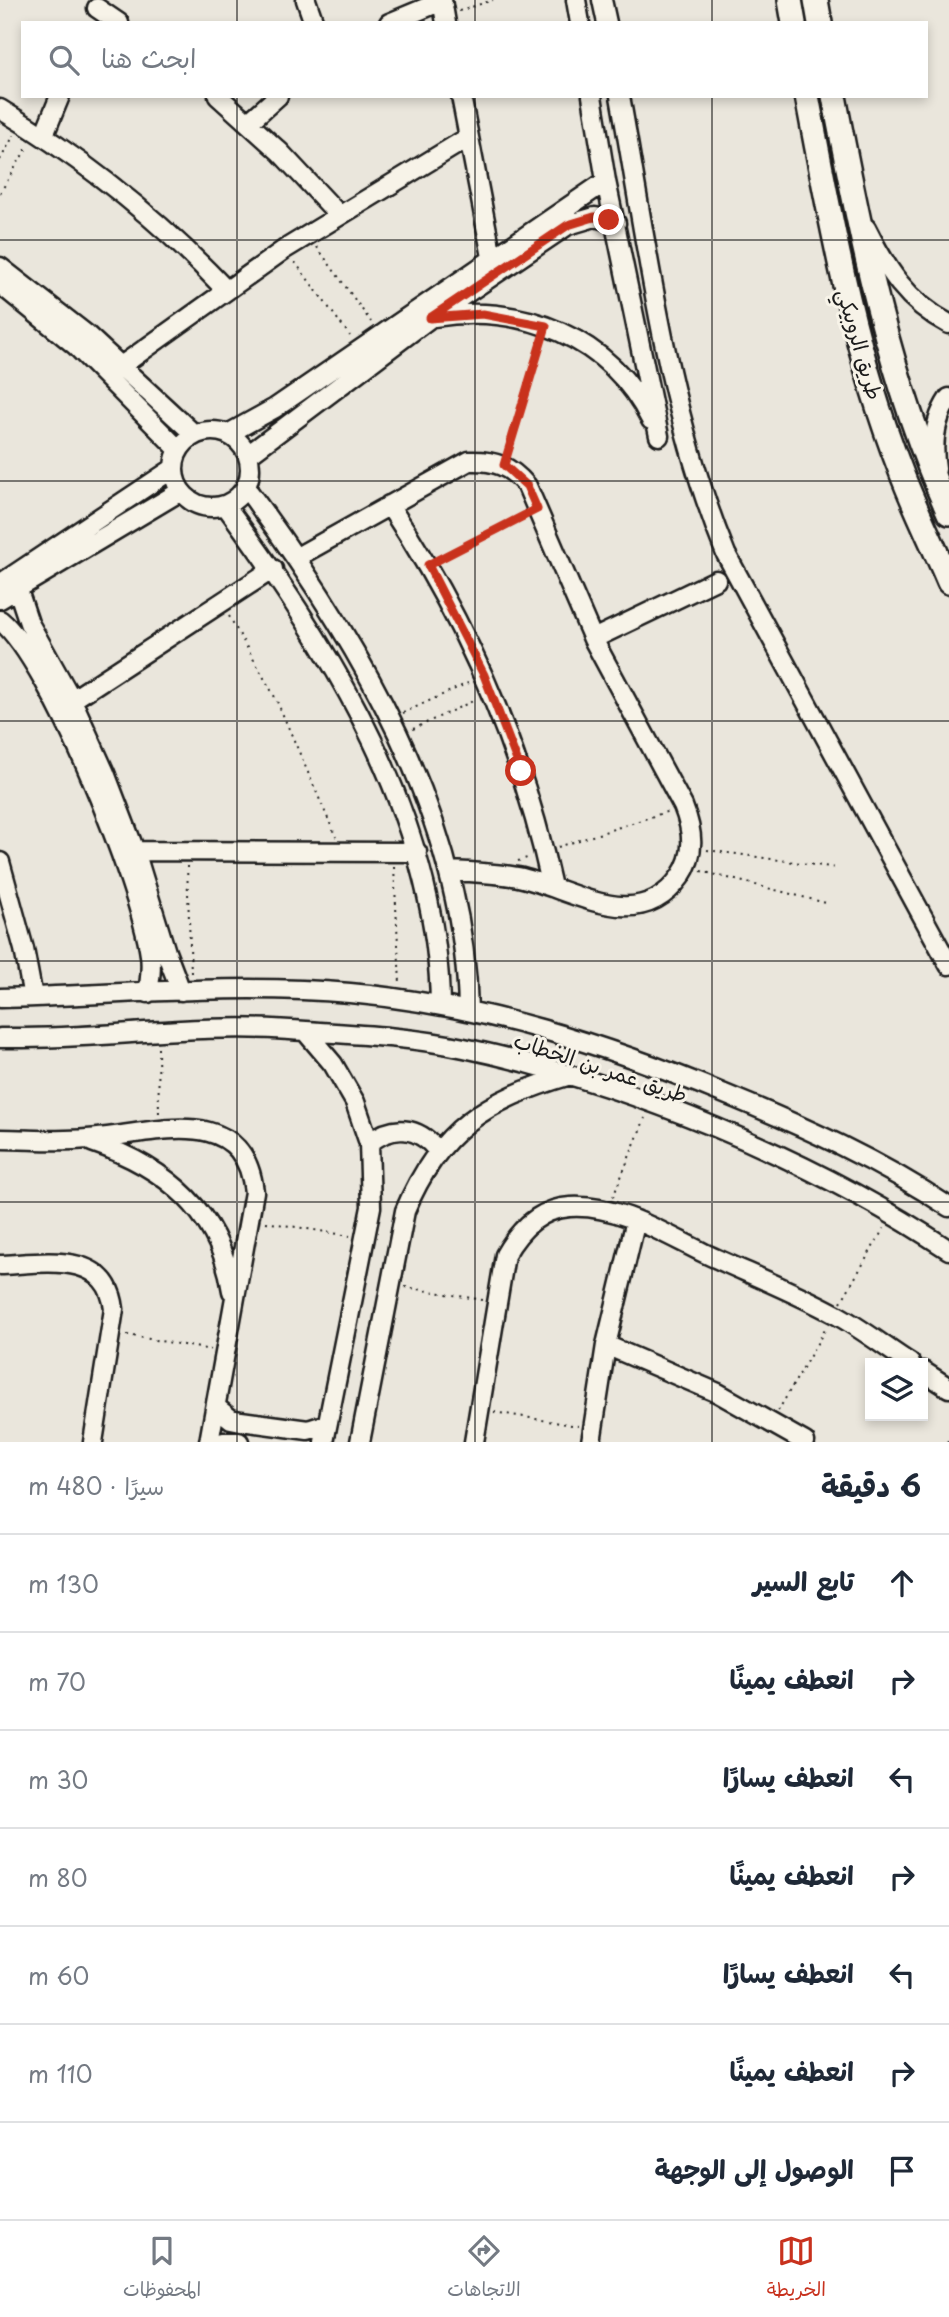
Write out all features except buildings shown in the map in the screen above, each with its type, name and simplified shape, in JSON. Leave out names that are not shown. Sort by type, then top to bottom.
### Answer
[{"type":"main road","points":[[790,0],[794,21]]},
{"type":"main road","points":[[816,0],[820,21]]},
{"type":"main road","name":"طريق الروبيكي","points":[[807,98],[841,271],[867,371],[900,470],[949,582]]},
{"type":"main road","name":"طريق الروبيكي","points":[[834,98],[854,204],[882,323],[903,396],[945,503]]},
{"type":"street","points":[[306,0],[313,21]]},
{"type":"street","points":[[576,0],[580,21]]},
{"type":"street","points":[[602,0],[607,21]]},
{"type":"street","points":[[96,10],[115,21]]},
{"type":"street","points":[[397,21],[443,10]]},
{"type":"street","points":[[34,130],[58,98]]},
{"type":"street","points":[[220,98],[249,122],[339,215]]},
{"type":"street","points":[[249,122],[276,98]]},
{"type":"street","points":[[461,98],[492,257]]},
{"type":"street","points":[[592,98],[606,181],[659,436]]},
{"type":"street","points":[[620,98],[683,428],[700,486],[726,554],[949,965]]},
{"type":"street","points":[[0,109],[141,206],[226,290]]},
{"type":"street","points":[[121,366],[309,234],[469,137]]},
{"type":"street","points":[[228,435],[275,408],[606,181]]},
{"type":"street","points":[[854,204],[881,259],[900,286],[923,309],[949,324]]},
{"type":"street","points":[[248,455],[430,318],[568,225],[594,217],[616,223]]},
{"type":"street","points":[[0,267],[48,303],[195,435]]},
{"type":"street","points":[[0,284],[84,353],[179,450]]},
{"type":"street","points":[[430,318],[491,314],[546,326],[584,343],[609,363],[640,400],[659,436]]},
{"type":"street","points":[[945,503],[934,439],[937,422],[949,398]]},
{"type":"street","points":[[659,436],[683,428]]},
{"type":"street","points":[[217,431],[228,435],[248,455],[250,477],[246,488],[225,505],[201,505],[181,491],[174,468],[179,450],[195,435],[217,431]]},
{"type":"street","points":[[297,557],[469,461],[487,460],[504,465],[527,486],[593,639],[683,806],[691,826],[692,848],[686,867],[671,889],[649,902],[624,907],[599,904],[518,877],[449,871]]},
{"type":"street","points":[[0,599],[9,586],[174,468]]},
{"type":"street","points":[[246,488],[297,557],[337,622],[389,719],[412,770],[449,871],[463,928],[468,1010]]},
{"type":"street","points":[[9,586],[181,491]]},
{"type":"street","points":[[225,505],[273,569],[352,704],[387,777],[417,852],[435,928],[440,1005]]},
{"type":"street","points":[[389,505],[428,565],[492,693],[521,771],[545,852],[552,887]]},
{"type":"street","points":[[72,700],[273,569]]},
{"type":"street","points":[[593,639],[716,580]]},
{"type":"street","points":[[9,586],[72,700],[105,773],[187,991]]},
{"type":"street","points":[[0,620],[14,631],[41,675],[105,817],[148,946],[148,993]]},
{"type":"street","points":[[135,851],[417,852]]},
{"type":"street","points":[[0,862],[24,950],[33,997]]},
{"type":"street","name":"طريق عمر بن الخطاب","points":[[0,998],[297,990],[401,999],[468,1010],[548,1029],[694,1081],[801,1125],[949,1207]]},
{"type":"street","points":[[305,1031],[333,1064],[350,1092],[369,1143],[371,1207],[324,1442]]},
{"type":"street","name":"طريق عمر بن الخطاب","points":[[0,1038],[305,1031],[376,1035],[461,1047],[570,1075],[651,1104],[792,1161],[913,1226],[949,1250]]},
{"type":"street","points":[[364,1439],[404,1211],[417,1181],[437,1150],[475,1115],[509,1096],[570,1075]]},
{"type":"street","points":[[0,1139],[84,1140],[194,1128],[214,1132],[231,1141],[244,1155],[252,1173],[254,1192],[209,1442]]},
{"type":"street","points":[[369,1143],[392,1130],[405,1129],[418,1133],[437,1150]]},
{"type":"street","points":[[84,1140],[149,1166],[176,1186],[200,1212],[218,1242],[229,1275],[234,1309]]},
{"type":"street","points":[[474,1442],[505,1255],[515,1237],[529,1223],[547,1212],[567,1207],[608,1211],[636,1220],[835,1314],[902,1358]]},
{"type":"street","points":[[592,1435],[607,1345],[636,1220]]},
{"type":"street","points":[[0,1265],[80,1265],[94,1271],[112,1294],[110,1332],[93,1442]]},
{"type":"street","points":[[607,1345],[718,1393],[805,1442]]},
{"type":"street","points":[[928,1374],[949,1388]]},
{"type":"street","points":[[216,1407],[231,1419],[241,1421],[308,1430],[327,1424]]},
{"type":"street","points":[[223,1442],[239,1442]]},
{"type":"path","points":[[443,10],[493,0]]},
{"type":"path","points":[[0,160],[34,130]]},
{"type":"path","points":[[0,193],[34,130]]},
{"type":"path","points":[[309,234],[380,334]]},
{"type":"path","points":[[285,250],[359,348]]},
{"type":"path","points":[[504,465],[546,326]]},
{"type":"path","points":[[428,565],[537,509]]},
{"type":"path","points":[[221,603],[276,699],[300,749],[342,852]]},
{"type":"path","points":[[389,719],[484,675]]},
{"type":"path","points":[[397,737],[492,693]]},
{"type":"path","points":[[508,864],[683,806]]},
{"type":"path","points":[[692,848],[837,868]]},
{"type":"path","points":[[186,851],[187,991]]},
{"type":"path","points":[[393,852],[401,999]]},
{"type":"path","points":[[686,867],[826,902]]},
{"type":"path","points":[[157,1033],[159,1132]]},
{"type":"path","points":[[608,1211],[651,1104]]},
{"type":"path","points":[[249,1219],[365,1238]]},
{"type":"path","points":[[390,1284],[497,1303]]},
{"type":"path","points":[[110,1332],[226,1352]]},
{"type":"path","points":[[480,1410],[592,1435]]},
{"type":"route","points":[[521,771],[484,675],[428,565],[537,509],[527,486],[517,474],[504,465],[546,326],[500,315],[465,314],[430,318],[568,225],[594,217],[609,220]]}]
